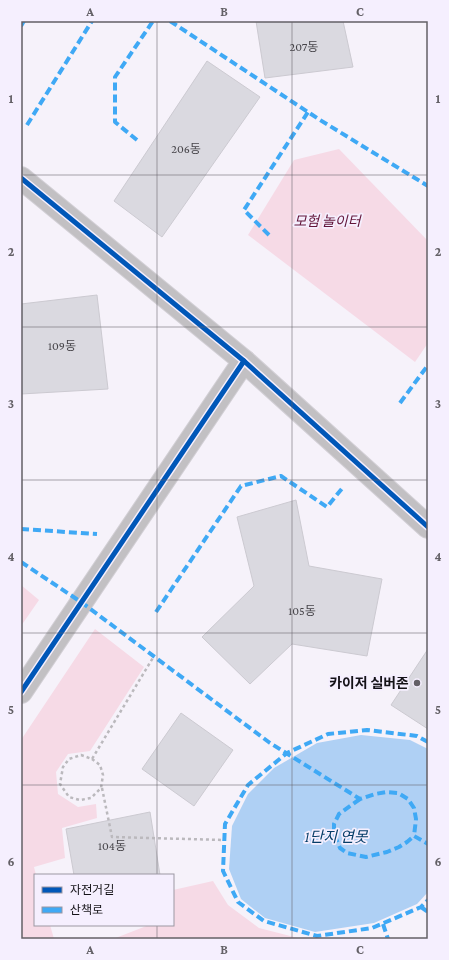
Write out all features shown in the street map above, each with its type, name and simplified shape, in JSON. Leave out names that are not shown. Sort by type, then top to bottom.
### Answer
[{"type":"street","points":[[21,178],[244,361],[428,527]]},
{"type":"street","points":[[21,692],[244,361]]},
{"type":"path","points":[[92,759],[154,656]]},
{"type":"path","points":[[101,788],[91,798],[80,800],[69,797],[60,784],[63,767],[69,759],[81,755],[92,759],[100,765],[103,775],[101,788],[112,837],[224,840]]},
{"type":"green space","name":"모험 놀이터","points":[[339,149],[428,241],[428,343],[415,362],[248,235],[294,160]]},
{"type":"green space","points":[[21,585],[39,600],[21,626]]},
{"type":"green space","points":[[95,629],[144,667],[90,751],[68,754],[56,772],[58,794],[78,807],[96,804],[97,818],[62,828],[65,858],[34,867],[36,874],[34,874],[34,926],[50,926],[54,939],[21,939],[21,740]]},
{"type":"green space","points":[[213,881],[228,905],[259,928],[302,939],[113,939],[146,926],[174,926],[174,890]]},
{"type":"water","name":"1단지 연못","points":[[361,735],[410,740],[428,749],[428,892],[417,904],[374,923],[315,932],[265,918],[241,899],[229,869],[232,826],[248,794],[274,768],[317,743]]},
{"type":"building","points":[[256,21],[343,21],[353,67],[265,78]]},
{"type":"building","points":[[207,61],[260,97],[162,237],[114,201]]},
{"type":"building","points":[[97,295],[108,389],[21,394],[21,304]]},
{"type":"building","points":[[296,500],[309,566],[382,579],[367,656],[292,644],[250,684],[202,637],[254,586],[237,517]]},
{"type":"building","name":"카이저 실버존","points":[[428,649],[428,729],[391,705]]},
{"type":"building","points":[[181,713],[233,750],[194,806],[142,769]]},
{"type":"building","points":[[150,812],[160,874],[74,874],[66,829]]},
{"type":"marked path","points":[[21,26],[24,21]]},
{"type":"marked path","points":[[27,125],[92,21]]},
{"type":"marked path","points":[[137,140],[115,122],[115,77],[153,21]]},
{"type":"marked path","points":[[170,21],[320,120],[428,186]]},
{"type":"marked path","points":[[269,235],[244,210],[308,112]]},
{"type":"marked path","points":[[400,403],[428,365]]},
{"type":"marked path","points":[[156,612],[241,486],[281,476],[327,507],[344,486]]},
{"type":"marked path","points":[[21,529],[97,534]]},
{"type":"marked path","points":[[21,562],[81,602],[270,743],[360,799],[386,792],[398,793],[408,799],[414,808],[416,819],[414,836],[428,844]]},
{"type":"marked path","points":[[428,742],[417,736],[367,730],[328,734],[287,753],[248,785],[225,824],[223,871],[238,902],[264,921],[317,936],[372,928],[421,907],[428,900]]},
{"type":"marked path","points":[[360,799],[339,814],[334,824],[334,834],[340,848],[347,853],[366,857],[387,852],[399,847],[414,836]]},
{"type":"marked path","points":[[421,907],[428,912]]},
{"type":"marked path","points":[[383,924],[388,939]]},
{"type":"cycle path","points":[[21,178],[244,361],[428,527]]},
{"type":"cycle path","points":[[21,692],[244,361]]},
{"type":"place","name":"카이저 실버존","points":[[417,683]]}]
